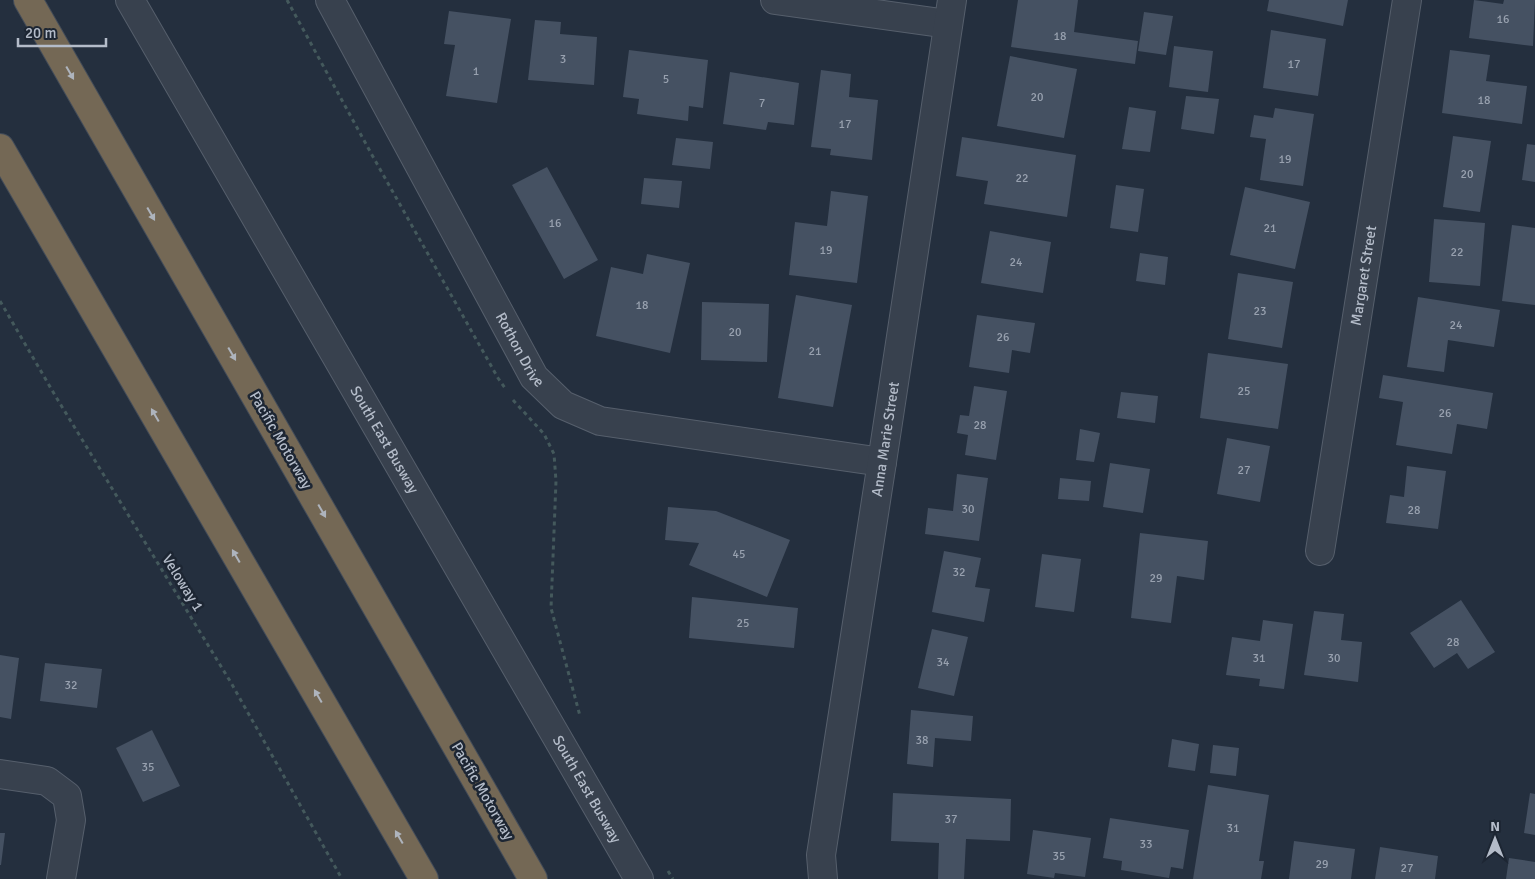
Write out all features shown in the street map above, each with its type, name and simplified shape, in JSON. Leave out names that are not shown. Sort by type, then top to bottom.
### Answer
[{"type":"highway","name":"Pacific Motorway","points":[[28,0],[533,879]]},
{"type":"highway","points":[[0,148],[424,879]]},
{"type":"street","name":"South East Busway","points":[[130,0],[639,879]]},
{"type":"street","name":"Rothon Drive","points":[[330,0],[534,377],[563,405],[600,421],[882,462]]},
{"type":"street","points":[[775,0],[950,12]]},
{"type":"street","name":"Margaret Street","points":[[1320,551],[1406,0]]},
{"type":"street","name":"Anna Marie Street","points":[[823,879],[821,855],[950,12]]},
{"type":"street","points":[[0,774],[47,781],[67,796],[71,820],[61,879]]},
{"type":"path","points":[[287,0],[498,378],[520,409],[544,434],[554,454],[556,481],[551,608],[581,720]]},
{"type":"path","name":"Veloway 1","points":[[0,301],[56,397],[230,681],[342,879]]},
{"type":"path","points":[[668,871],[673,879]]},
{"type":"building","points":[[1018,0],[1078,0],[1074,32],[1138,41],[1135,64],[1011,47]]},
{"type":"building","points":[[1269,0],[1348,0],[1343,26],[1267,11]]},
{"type":"building","points":[[1474,0],[1503,4],[1504,0],[1535,0],[1533,46],[1469,38]]},
{"type":"building","points":[[449,11],[511,19],[497,103],[446,96],[455,45],[444,44]]},
{"type":"building","points":[[1144,12],[1173,16],[1166,55],[1138,51]]},
{"type":"building","points":[[535,20],[561,22],[560,34],[597,37],[594,85],[528,80]]},
{"type":"building","points":[[1271,30],[1326,39],[1318,96],[1263,88]]},
{"type":"building","points":[[1174,46],[1213,51],[1208,92],[1169,87]]},
{"type":"building","points":[[629,50],[708,60],[703,108],[689,106],[688,121],[637,114],[639,99],[623,97]]},
{"type":"building","points":[[1450,50],[1490,55],[1486,81],[1527,86],[1522,124],[1442,113]]},
{"type":"building","points":[[1010,56],[1077,69],[1064,138],[997,126]]},
{"type":"building","points":[[821,70],[851,74],[849,97],[878,100],[872,160],[830,155],[831,149],[811,147]]},
{"type":"building","points":[[730,72],[799,83],[794,125],[768,122],[766,130],[723,124]]},
{"type":"building","points":[[1186,96],[1219,99],[1214,134],[1181,129]]},
{"type":"building","points":[[1129,107],[1156,111],[1150,152],[1122,149]]},
{"type":"building","points":[[1275,108],[1314,114],[1303,186],[1260,180],[1266,139],[1250,137],[1254,115],[1273,118]]},
{"type":"building","points":[[1453,136],[1491,141],[1480,212],[1443,207]]},
{"type":"building","points":[[962,137],[1076,155],[1067,217],[984,204],[988,181],[956,176]]},
{"type":"building","points":[[676,138],[713,142],[710,169],[672,165]]},
{"type":"building","points":[[1527,144],[1535,145],[1535,182],[1522,180]]},
{"type":"building","points":[[547,167],[598,260],[564,279],[512,185]]},
{"type":"building","points":[[644,178],[682,181],[679,208],[641,204]]},
{"type":"building","points":[[1116,185],[1144,189],[1138,232],[1110,228]]},
{"type":"building","points":[[1245,187],[1310,202],[1295,269],[1230,255]]},
{"type":"building","points":[[831,191],[868,196],[857,283],[789,275],[795,222],[827,226]]},
{"type":"building","points":[[1434,219],[1485,223],[1480,286],[1429,282]]},
{"type":"building","points":[[1512,225],[1535,228],[1535,305],[1502,301]]},
{"type":"building","points":[[990,231],[1051,242],[1043,293],[981,283]]},
{"type":"building","points":[[1140,253],[1168,257],[1165,285],[1136,281]]},
{"type":"building","points":[[647,254],[690,263],[670,353],[596,336],[611,267],[643,274]]},
{"type":"building","points":[[1238,273],[1293,282],[1282,348],[1228,339]]},
{"type":"building","points":[[796,295],[852,305],[833,407],[778,398]]},
{"type":"building","points":[[1418,297],[1500,310],[1494,347],[1448,340],[1444,372],[1407,367]]},
{"type":"building","points":[[702,302],[769,304],[767,362],[701,360]]},
{"type":"building","points":[[977,315],[1035,323],[1030,353],[1012,350],[1009,373],[969,367]]},
{"type":"building","points":[[1208,353],[1288,364],[1278,429],[1200,418]]},
{"type":"building","points":[[1383,375],[1493,393],[1487,429],[1457,424],[1452,454],[1396,445],[1403,402],[1379,398]]},
{"type":"building","points":[[974,386],[1007,391],[996,460],[965,455],[968,435],[957,433],[960,415],[969,416]]},
{"type":"building","points":[[1121,392],[1158,396],[1155,423],[1117,418]]},
{"type":"building","points":[[1080,429],[1100,433],[1094,462],[1076,460]]},
{"type":"building","points":[[1227,438],[1270,446],[1260,502],[1217,494]]},
{"type":"building","points":[[1110,463],[1150,469],[1143,513],[1103,507]]},
{"type":"building","points":[[1407,466],[1446,471],[1438,529],[1386,523],[1390,495],[1404,497]]},
{"type":"building","points":[[957,474],[988,478],[979,541],[925,534],[928,508],[953,511]]},
{"type":"building","points":[[1060,478],[1091,481],[1089,501],[1058,499]]},
{"type":"building","points":[[668,507],[716,511],[790,540],[767,597],[689,565],[699,543],[665,540]]},
{"type":"building","points":[[1140,533],[1208,541],[1204,580],[1177,576],[1171,623],[1131,618]]},
{"type":"building","points":[[944,551],[981,558],[975,587],[990,589],[984,622],[932,612]]},
{"type":"building","points":[[1042,554],[1081,559],[1074,612],[1035,607]]},
{"type":"building","points":[[692,597],[798,608],[794,648],[689,638]]},
{"type":"building","points":[[1461,600],[1495,652],[1468,669],[1457,653],[1434,668],[1410,633]]},
{"type":"building","points":[[1314,611],[1344,614],[1341,640],[1362,642],[1358,682],[1304,675]]},
{"type":"building","points":[[1263,620],[1293,624],[1284,689],[1259,686],[1260,679],[1226,675],[1232,637],[1260,641]]},
{"type":"building","points":[[932,629],[968,637],[954,696],[918,688]]},
{"type":"building","points":[[0,655],[19,658],[11,719],[0,717]]},
{"type":"building","points":[[45,663],[102,669],[97,708],[40,701]]},
{"type":"building","points":[[911,710],[973,716],[971,741],[935,738],[933,767],[907,764]]},
{"type":"building","points":[[152,730],[180,786],[143,802],[116,748]]},
{"type":"building","points":[[1172,739],[1199,744],[1195,771],[1168,767]]},
{"type":"building","points":[[1213,745],[1239,748],[1236,776],[1210,773]]},
{"type":"building","points":[[1208,785],[1269,795],[1259,861],[1264,861],[1261,879],[1193,879]]},
{"type":"building","points":[[893,793],[1011,799],[1010,841],[966,839],[964,879],[938,879],[939,843],[891,841]]},
{"type":"building","points":[[1530,793],[1535,794],[1535,835],[1524,833]]},
{"type":"building","points":[[1110,818],[1189,830],[1183,869],[1171,867],[1169,878],[1121,870],[1122,861],[1103,858]]},
{"type":"building","points":[[1033,830],[1091,838],[1085,877],[1055,873],[1054,878],[1027,874]]},
{"type":"building","points":[[0,833],[5,833],[1,865],[0,865]]},
{"type":"building","points":[[1294,841],[1355,849],[1351,879],[1289,879]]},
{"type":"building","points":[[1380,847],[1438,856],[1435,879],[1375,879]]},
{"type":"building","points":[[1509,858],[1535,862],[1535,879],[1506,879]]}]
